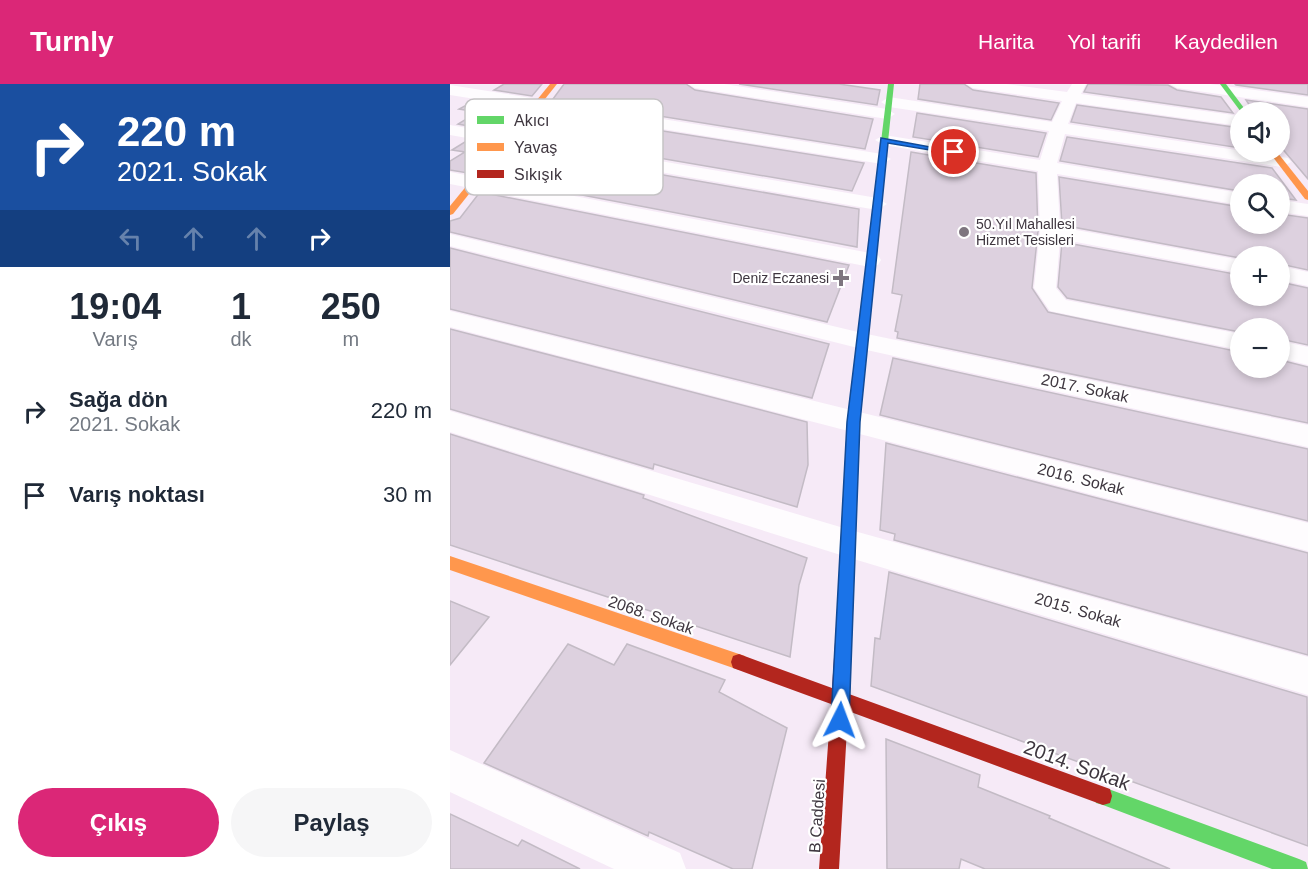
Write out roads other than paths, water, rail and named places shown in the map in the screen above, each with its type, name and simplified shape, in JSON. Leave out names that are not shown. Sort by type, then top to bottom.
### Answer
[{"type":"street","points":[[543,99],[554,84]]},
{"type":"street","name":"B Caddesi","points":[[830,869],[842,698],[853,422],[891,84]]},
{"type":"street","points":[[973,84],[1075,91],[1230,119]]},
{"type":"street","points":[[1177,84],[1225,87],[1308,102]]},
{"type":"street","points":[[705,85],[1230,151]]},
{"type":"street","points":[[1225,87],[1236,102]]},
{"type":"street","points":[[450,90],[503,99]]},
{"type":"street","points":[[1075,91],[1058,129],[1047,167],[1050,231],[1045,288],[1058,306],[1230,340]]},
{"type":"street","points":[[663,125],[882,159]]},
{"type":"street","points":[[450,130],[465,133]]},
{"type":"street","points":[[884,140],[1230,197]]},
{"type":"street","points":[[1281,162],[1308,197]]},
{"type":"street","points":[[663,167],[877,204]]},
{"type":"street","points":[[450,178],[465,181]]},
{"type":"street","points":[[450,212],[465,195]]},
{"type":"street","points":[[537,195],[870,260]]},
{"type":"street","points":[[1290,207],[1308,210]]},
{"type":"street","points":[[1050,231],[1230,264]]},
{"type":"street","name":"2017. Sokak","points":[[450,240],[862,341],[1308,436]]},
{"type":"street","points":[[1290,275],[1308,279]]},
{"type":"street","name":"2016. Sokak","points":[[450,319],[1308,537]]},
{"type":"street","points":[[1290,352],[1308,356]]},
{"type":"street","name":"2015. Sokak","points":[[450,421],[847,543],[1308,676]]},
{"type":"street","name":"2068. Sokak","points":[[450,563],[842,698]]},
{"type":"street","name":"2014. Sokak","points":[[842,698],[1299,869]]},
{"type":"street","points":[[450,771],[664,869]]},
{"type":"place","name":"50.Yıl Mahallesi Hizmet Tesisleri","points":[[964,232]]},
{"type":"place","name":"Deniz Eczanesi","points":[[841,278]]}]
